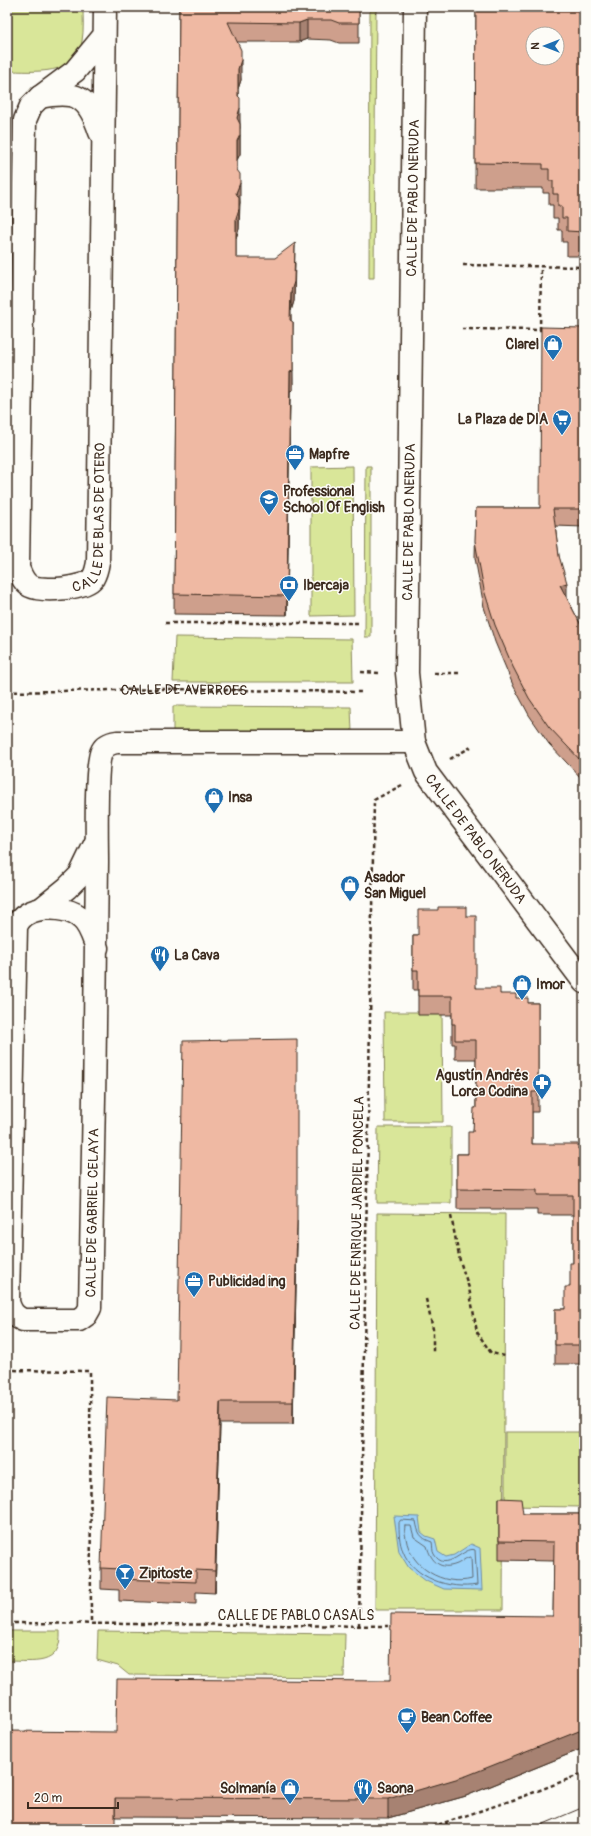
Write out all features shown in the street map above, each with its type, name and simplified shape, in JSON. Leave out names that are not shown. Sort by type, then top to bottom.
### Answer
[{"type":"street","name":"CALLE DE BLAS DE OTERO","points":[[103,37],[75,71],[40,97],[31,106],[25,120],[18,568],[22,579],[31,586],[43,588],[76,587],[86,584],[93,578],[98,562],[103,37],[105,7]]},
{"type":"street","name":"CALLE DE PABLO NERUDA","points":[[415,7],[407,673],[414,742],[426,772],[584,982]]},
{"type":"street","name":"CALLE DE BLAS DE OTERO","points":[[40,97],[60,93],[75,96],[88,106],[96,119],[103,142]]},
{"type":"street","name":"CALLE DE GABRIEL CELAYA","points":[[98,838],[80,875],[67,888],[41,909],[25,914],[19,920],[16,927],[8,1302],[10,1310],[15,1316],[23,1320],[79,1320],[86,1315],[90,1308],[98,838],[99,759],[102,751],[108,744],[117,742],[414,742]]},
{"type":"street","name":"CALLE DE GABRIEL CELAYA","points":[[41,909],[70,912],[81,917],[88,926],[96,948]]},
{"type":"path","points":[[463,265],[584,267]]},
{"type":"path","points":[[540,330],[541,266]]},
{"type":"path","points":[[462,329],[547,330]]},
{"type":"path","points":[[165,623],[361,624]]},
{"type":"path","name":"CALLE DE AVERROES","points":[[7,692],[165,689],[361,692]]},
{"type":"path","name":"CALLE DE ENRIQUE JARDIEL PONCELA","points":[[359,1626],[374,800]]},
{"type":"path","points":[[451,1216],[460,1261],[470,1288],[476,1332],[491,1353],[505,1356]]},
{"type":"path","points":[[426,1299],[433,1329],[433,1354]]},
{"type":"path","points":[[7,1370],[90,1371],[91,1624]]},
{"type":"path","name":"CALLE DE PABLO CASALS","points":[[7,1623],[398,1626]]},
{"type":"path","points":[[425,1829],[522,1797],[584,1773]]},
{"type":"path","points":[[446,1822],[448,1829]]},
{"type":"green space","points":[[7,7],[83,7],[83,37],[79,53],[72,61],[53,70],[7,71]]},
{"type":"green space","points":[[370,7],[376,7],[374,278],[369,278]]},
{"type":"green space","points":[[353,466],[354,615],[311,616],[311,467]]},
{"type":"green space","points":[[366,466],[371,466],[371,637],[365,637]]},
{"type":"green space","points":[[175,637],[352,639],[353,682],[173,682]]},
{"type":"green space","points":[[173,706],[351,707],[352,732],[173,731]]},
{"type":"green space","points":[[384,1012],[442,1012],[443,1122],[385,1122]]},
{"type":"green space","points":[[378,1127],[451,1127],[451,1203],[377,1203]]},
{"type":"green space","points":[[377,1213],[505,1214],[503,1610],[375,1610]]},
{"type":"green space","points":[[505,1432],[584,1432],[584,1507],[505,1506]]},
{"type":"green space","points":[[7,1631],[60,1631],[59,1643],[56,1651],[51,1657],[44,1660],[27,1662],[7,1661]]},
{"type":"green space","points":[[98,1631],[345,1634],[344,1677],[129,1675],[118,1666],[97,1660]]},
{"type":"water","points":[[394,1516],[419,1517],[421,1532],[426,1536],[435,1539],[438,1552],[446,1557],[454,1555],[471,1544],[480,1548],[482,1590],[444,1589],[426,1581],[409,1568],[399,1552]]},
{"type":"building","points":[[179,7],[359,7],[359,23],[339,23],[331,20],[307,20],[299,23],[228,22],[241,50],[241,60],[238,69],[238,96],[240,98],[240,108],[237,118],[240,124],[240,135],[237,141],[237,170],[240,174],[240,183],[236,193],[239,198],[239,209],[236,218],[236,258],[275,258],[295,243],[294,282],[291,291],[290,320],[293,322],[293,371],[290,372],[287,596],[174,594]]},
{"type":"building","points":[[476,7],[584,7],[584,232],[567,231],[567,218],[562,218],[562,206],[558,206],[558,194],[553,194],[553,181],[549,181],[549,169],[543,169],[543,164],[475,163]]},
{"type":"building","points":[[541,327],[584,328],[584,509],[553,509],[559,556],[567,583],[560,585],[584,631],[584,764],[549,727],[529,698],[513,667],[495,625],[484,590],[475,541],[476,508],[540,508]]},
{"type":"building","points":[[438,907],[466,907],[466,916],[476,916],[476,988],[500,988],[500,994],[516,994],[516,998],[528,998],[528,1003],[538,1003],[538,1092],[532,1092],[532,1144],[578,1144],[578,1149],[584,1149],[584,1345],[555,1345],[555,1309],[565,1309],[565,1287],[570,1287],[570,1263],[573,1263],[573,1195],[537,1195],[537,1190],[457,1189],[457,1154],[468,1154],[468,1132],[473,1132],[474,1108],[476,1108],[476,1040],[455,1040],[455,1024],[452,1024],[452,996],[418,996],[418,970],[413,970],[413,935],[418,935],[418,910],[438,910]]},
{"type":"building","points":[[297,1039],[297,1221],[293,1402],[220,1402],[215,1571],[196,1570],[196,1582],[119,1579],[120,1569],[101,1568],[107,1397],[177,1400],[183,1041]]},
{"type":"building","points":[[499,1498],[521,1499],[523,1514],[584,1514],[584,1729],[466,1776],[388,1799],[115,1798],[115,1829],[7,1829],[7,1731],[116,1732],[117,1679],[390,1681],[391,1614],[553,1616],[554,1542],[499,1541]]},
{"type":"tram line","points":[[532,1829],[584,1807]]},
{"type":"place","name":"Clarel","points":[[553,361]]},
{"type":"place","name":"La Plaza de DIA","points":[[562,436]]},
{"type":"place","name":"Mapfre","points":[[295,471]]},
{"type":"place","name":"Professional School Of English","points":[[269,516]]},
{"type":"place","name":"Ibercaja","points":[[289,602]]},
{"type":"place","name":"Insa","points":[[214,814]]},
{"type":"place","name":"Asador San Miguel","points":[[350,902]]},
{"type":"place","name":"La Cava","points":[[160,972]]},
{"type":"place","name":"Imor","points":[[522,1001]]},
{"type":"place","name":"Agustín Andrés Lorca Codina","points":[[542,1100]]},
{"type":"place","name":"Publicidad ing","points":[[194,1298]]},
{"type":"place","name":"Zipitoste","points":[[125,1590]]},
{"type":"place","name":"Bean Coffee","points":[[407,1734]]},
{"type":"place","name":"Solmanía","points":[[290,1805]]},
{"type":"place","name":"Saona","points":[[363,1805]]}]
